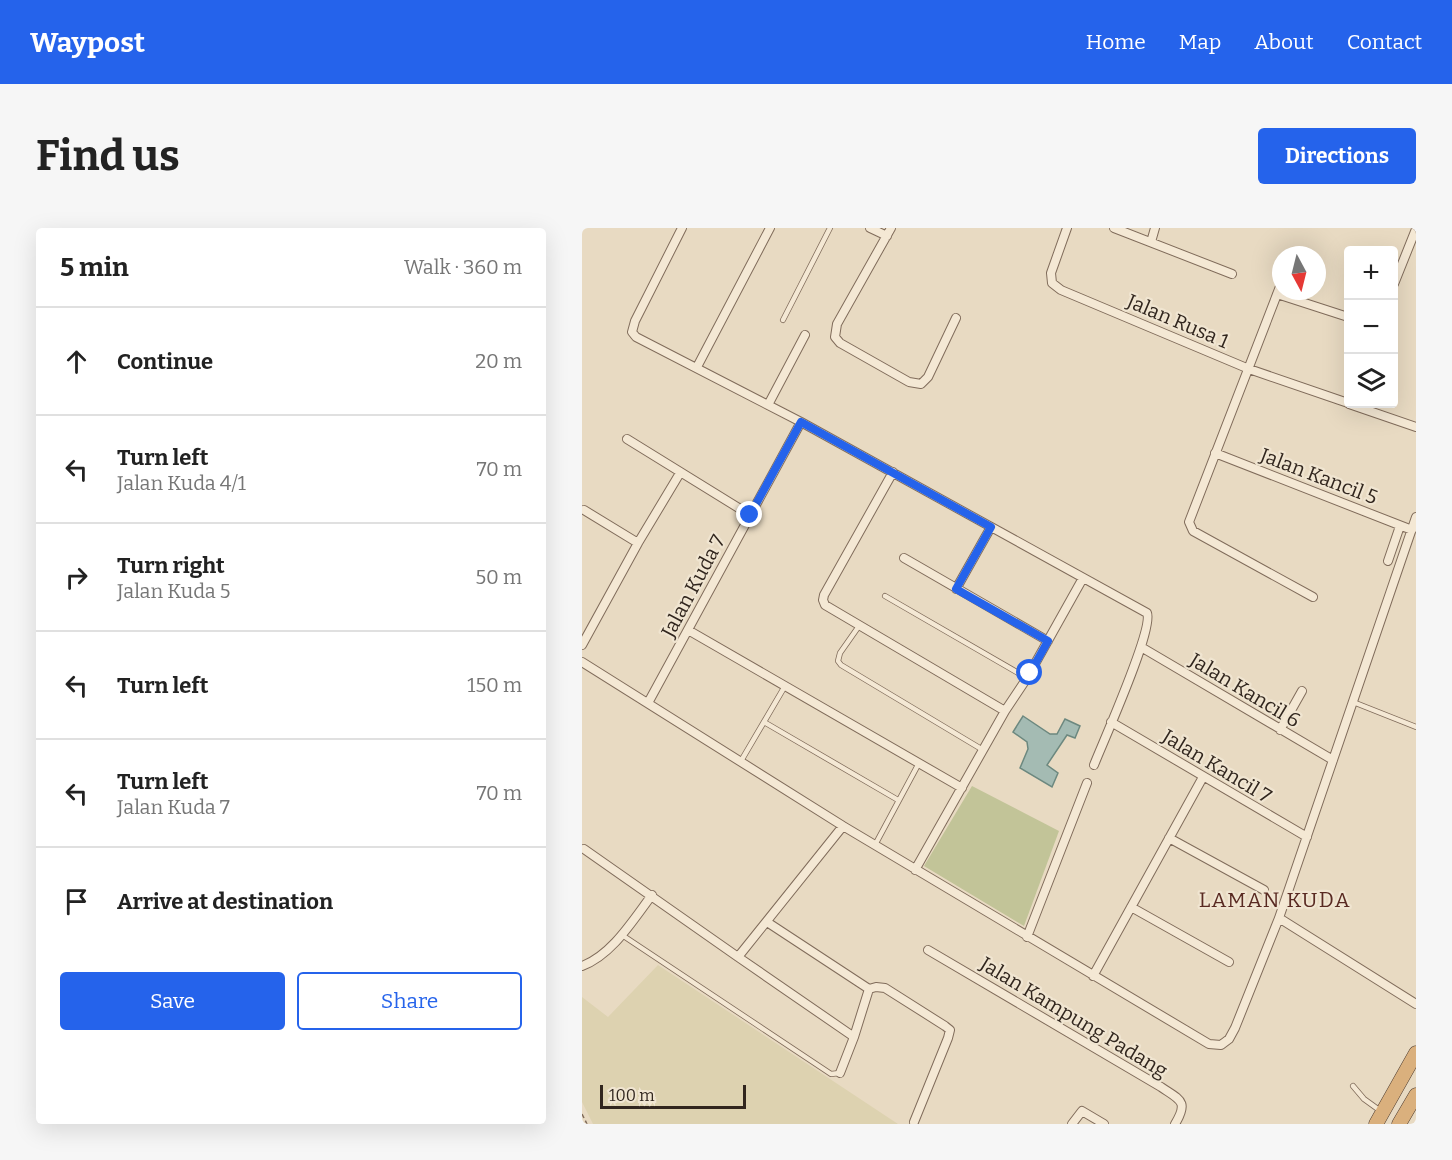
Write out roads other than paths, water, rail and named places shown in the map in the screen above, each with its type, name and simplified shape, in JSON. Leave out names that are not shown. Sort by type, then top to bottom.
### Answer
[{"type":"highway","points":[[1379,1118],[1416,1053]]},
{"type":"highway","points":[[1399,1124],[1416,1095]]},
{"type":"street","points":[[682,228],[635,321],[632,332],[643,341],[801,422],[1147,613],[1149,618],[1141,647],[1094,765]]},
{"type":"street","points":[[697,367],[770,228]]},
{"type":"street","points":[[870,228],[889,232],[837,324],[835,337],[840,343],[909,382],[921,384],[928,377],[956,318]]},
{"type":"street","name":"Jalan Rusa 1","points":[[1067,228],[1051,273],[1052,284],[1061,290],[1249,369],[1344,401]]},
{"type":"street","points":[[1114,228],[1232,274]]},
{"type":"street","points":[[1151,242],[1155,228]]},
{"type":"street","points":[[1398,274],[1415,233]]},
{"type":"street","points":[[1275,300],[1190,516],[1190,527],[1193,531],[1313,597]]},
{"type":"street","points":[[1296,300],[1344,316]]},
{"type":"street","points":[[768,405],[805,335]]},
{"type":"street","name":"Jalan Rusa 1","points":[[1368,408],[1416,427]]},
{"type":"street","name":"Jalan Kuda 7","points":[[648,703],[801,422]]},
{"type":"street","points":[[627,439],[750,515]]},
{"type":"street","name":"Jalan Kancil 5","points":[[1215,453],[1412,530]]},
{"type":"street","points":[[893,472],[824,595],[825,605],[1005,711]]},
{"type":"street","points":[[582,645],[638,543],[680,473]]},
{"type":"street","points":[[584,510],[638,543]]},
{"type":"street","points":[[582,662],[915,870],[1209,1044],[1221,1045],[1229,1039],[1235,1028],[1279,918],[1416,518]]},
{"type":"street","points":[[1388,561],[1400,526]]},
{"type":"street","points":[[956,589],[991,527]]},
{"type":"street","points":[[904,558],[1048,641]]},
{"type":"street","points":[[915,870],[1083,578]]},
{"type":"street","points":[[688,630],[962,788]]},
{"type":"street","name":"Jalan Kancil 6","points":[[1141,647],[1333,760]]},
{"type":"street","points":[[1280,730],[1302,691]]},
{"type":"street","name":"Jalan Kancil 7","points":[[1111,722],[1307,837]]},
{"type":"street","points":[[1093,976],[1203,777]]},
{"type":"street","points":[[1027,937],[1087,783]]},
{"type":"street","points":[[738,957],[843,826]]},
{"type":"street","points":[[1169,838],[1264,890]]},
{"type":"street","points":[[584,849],[854,1037]]},
{"type":"street","points":[[582,966],[603,954],[622,935],[652,895]]},
{"type":"street","points":[[1131,907],[1229,962]]},
{"type":"street","points":[[1279,918],[1416,1004]]},
{"type":"street","points":[[767,922],[869,990]]},
{"type":"street","name":"Jalan Kampung Padang","points":[[928,950],[1161,1087],[1180,1101],[1183,1106],[1175,1124]]},
{"type":"street","points":[[840,1073],[869,990],[876,987],[885,988],[945,1026],[950,1030],[914,1122]]},
{"type":"street","points":[[1072,1124],[1082,1111],[1104,1124]]},
{"type":"lane","points":[[783,320],[830,228]]},
{"type":"lane","points":[[885,596],[1027,678]]},
{"type":"lane","points":[[859,627],[840,653],[838,661],[841,665],[983,750]]},
{"type":"lane","points":[[741,761],[785,686]]},
{"type":"lane","points":[[1353,702],[1416,728]]},
{"type":"lane","points":[[764,722],[898,800]]},
{"type":"lane","points":[[875,846],[919,763]]},
{"type":"lane","points":[[622,935],[831,1074],[840,1073]]},
{"type":"lane","points":[[1353,1086],[1379,1118]]},
{"type":"water","points":[[1023,716],[1050,734],[1057,734],[1065,719],[1080,726],[1075,738],[1067,735],[1047,765],[1058,773],[1052,787],[1020,768],[1028,749],[1027,742],[1013,732]]},
{"type":"district","name":"LAMAN KUDA","points":[[1275,900]]}]
